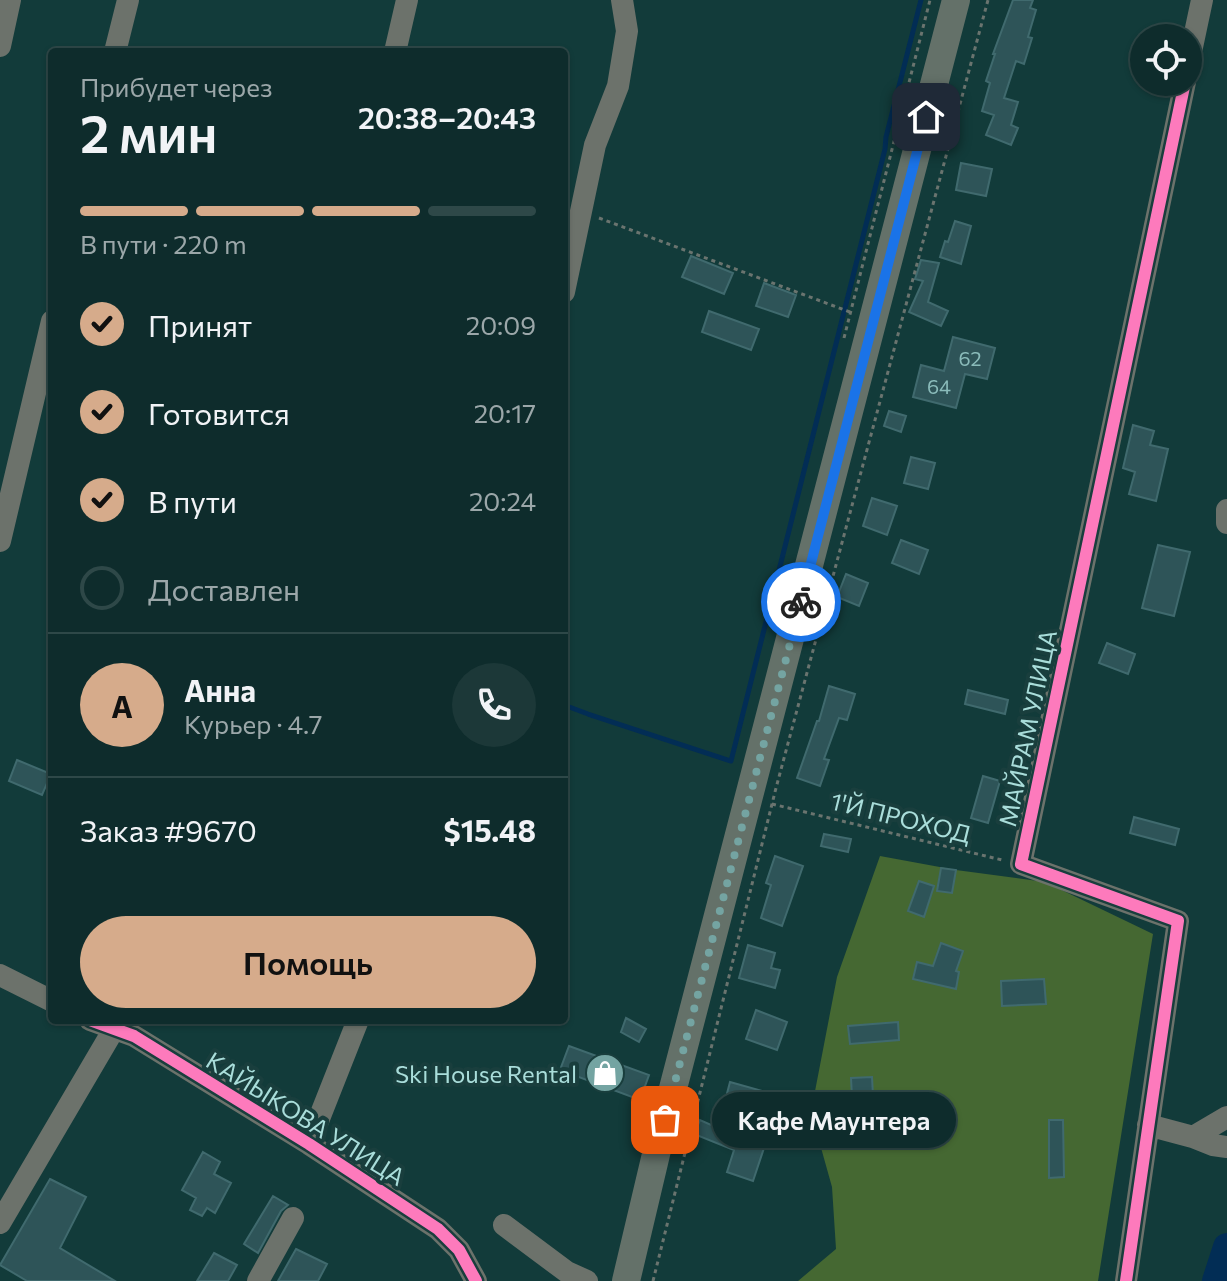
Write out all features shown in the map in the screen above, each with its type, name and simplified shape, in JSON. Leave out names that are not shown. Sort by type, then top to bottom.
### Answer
[{"type":"main road","points":[[626,1281],[657,1150],[956,0]]},
{"type":"street","points":[[0,46],[10,0]]},
{"type":"street","points":[[116,48],[128,0]]},
{"type":"street","points":[[396,48],[407,0]]},
{"type":"street","points":[[568,273],[595,145],[618,86],[627,31],[622,0]]},
{"type":"street","points":[[1197,24],[1202,0]]},
{"type":"street","name":"МАЙРАМ УЛИЦА","points":[[1126,1281],[1178,921],[1021,864],[1182,96]]},
{"type":"street","points":[[0,541],[48,338]]},
{"type":"street","points":[[1227,510],[1227,523]]},
{"type":"street","points":[[0,975],[48,999]]},
{"type":"street","points":[[309,1144],[356,1024]]},
{"type":"street","points":[[0,1223],[129,1028]]},
{"type":"street","name":"КАЙЫКОВА УЛИЦА","points":[[129,1028],[438,1229],[459,1250],[476,1281]]},
{"type":"street","points":[[1193,1137],[1227,1117]]},
{"type":"street","points":[[1148,1125],[1227,1147]]},
{"type":"street","points":[[258,1281],[293,1218]]},
{"type":"street","points":[[504,1225],[567,1272],[587,1281]]},
{"type":"path","points":[[843,343],[930,0]]},
{"type":"path","points":[[653,1281],[772,804],[988,0]]},
{"type":"path","points":[[581,211],[850,312]]},
{"type":"green space","points":[[880,856],[1045,882],[1153,934],[1098,1281],[798,1281],[836,1249],[832,1187],[811,1112],[837,977]]},
{"type":"building","points":[[1013,0],[1033,0],[1030,8],[1036,10],[1024,64],[1016,61],[1004,98],[1018,102],[1011,125],[1018,128],[1011,145],[986,135],[994,115],[982,111],[990,83],[986,81],[993,54]]},
{"type":"building","points":[[961,163],[992,169],[986,196],[956,190]]},
{"type":"building","points":[[955,221],[971,226],[961,264],[940,257]]},
{"type":"building","points":[[691,256],[733,273],[724,294],[682,277]]},
{"type":"building","points":[[921,260],[939,263],[928,302],[948,311],[941,326],[909,312],[923,281],[915,279]]},
{"type":"building","points":[[764,283],[796,295],[788,317],[756,306]]},
{"type":"building","points":[[709,311],[759,329],[751,350],[702,332]]},
{"type":"building","points":[[953,337],[995,348],[987,379],[965,374],[956,408],[913,397],[921,365],[944,371]]},
{"type":"building","points":[[889,411],[906,416],[901,432],[884,426]]},
{"type":"building","points":[[1133,425],[1154,431],[1150,445],[1168,449],[1156,501],[1129,494],[1135,472],[1123,468]]},
{"type":"building","points":[[911,457],[935,463],[928,489],[904,483]]},
{"type":"building","points":[[872,498],[897,506],[887,535],[863,526]]},
{"type":"building","points":[[901,540],[928,550],[919,574],[892,563]]},
{"type":"building","points":[[1158,545],[1190,552],[1174,616],[1142,608]]},
{"type":"building","points":[[846,574],[868,583],[859,606],[837,597]]},
{"type":"building","points":[[1107,643],[1135,654],[1128,674],[1099,663]]},
{"type":"building","points":[[829,686],[855,694],[847,720],[839,718],[824,759],[829,760],[820,786],[797,778]]},
{"type":"building","points":[[968,690],[1008,700],[1005,714],[965,704]]},
{"type":"building","points":[[17,760],[48,773],[42,795],[9,781]]},
{"type":"building","points":[[983,776],[1000,781],[988,823],[971,818]]},
{"type":"building","points":[[1134,817],[1179,829],[1175,845],[1130,833]]},
{"type":"building","points":[[824,834],[851,839],[848,852],[821,846]]},
{"type":"building","points":[[775,856],[803,866],[782,926],[761,918],[771,885],[766,883]]},
{"type":"building","points":[[941,868],[956,870],[952,893],[937,891]]},
{"type":"building","points":[[919,881],[934,886],[924,917],[908,911]]},
{"type":"building","points":[[941,943],[963,951],[956,971],[959,972],[956,989],[913,979],[917,962],[933,966]]},
{"type":"building","points":[[748,945],[775,953],[771,968],[780,970],[775,988],[739,978]]},
{"type":"building","points":[[1044,979],[1046,1004],[1002,1006],[1001,981]]},
{"type":"building","points":[[756,1010],[787,1022],[777,1050],[746,1039]]},
{"type":"building","points":[[626,1018],[646,1029],[639,1042],[621,1032]]},
{"type":"building","points":[[898,1022],[899,1040],[850,1044],[848,1026]]},
{"type":"building","name":"Ski House Rental","points":[[569,1046],[649,1075],[640,1100],[560,1070]]},
{"type":"building","points":[[872,1077],[875,1134],[854,1135],[851,1078]]},
{"type":"building","points":[[730,1082],[802,1102],[792,1139],[769,1133],[753,1181],[727,1172],[734,1150],[694,1134],[700,1120],[718,1128]]},
{"type":"building","points":[[1049,1120],[1063,1120],[1064,1177],[1049,1178]]},
{"type":"building","points":[[203,1152],[220,1162],[214,1174],[231,1183],[215,1213],[207,1208],[202,1216],[190,1210],[196,1198],[182,1190]]},
{"type":"building","points":[[50,1179],[86,1197],[60,1248],[115,1281],[27,1281],[0,1265]]},
{"type":"building","points":[[273,1196],[288,1205],[281,1211],[258,1253],[244,1244]]},
{"type":"building","points":[[296,1249],[327,1264],[318,1281],[278,1281]]},
{"type":"building","points":[[214,1253],[237,1265],[228,1281],[197,1281]]},
{"type":"waterway","points":[[568,706],[731,761],[921,0]]},
{"type":"waterway","points":[[1216,1281],[1227,1247]]},
{"type":"cycle path","points":[[1126,1281],[1178,921],[1021,864],[1182,96]]},
{"type":"cycle path","points":[[101,1024],[134,1036],[309,1144],[438,1229],[459,1250],[476,1281]]},
{"type":"way so far","points":[[665,1120],[801,602]]},
{"type":"place","name":"Ski House Rental","points":[[605,1073]]},
{"type":"place","name":"Кафе Маунтера","points":[[665,1120]]},
{"type":"route","points":[[801,602],[926,117]]}]
